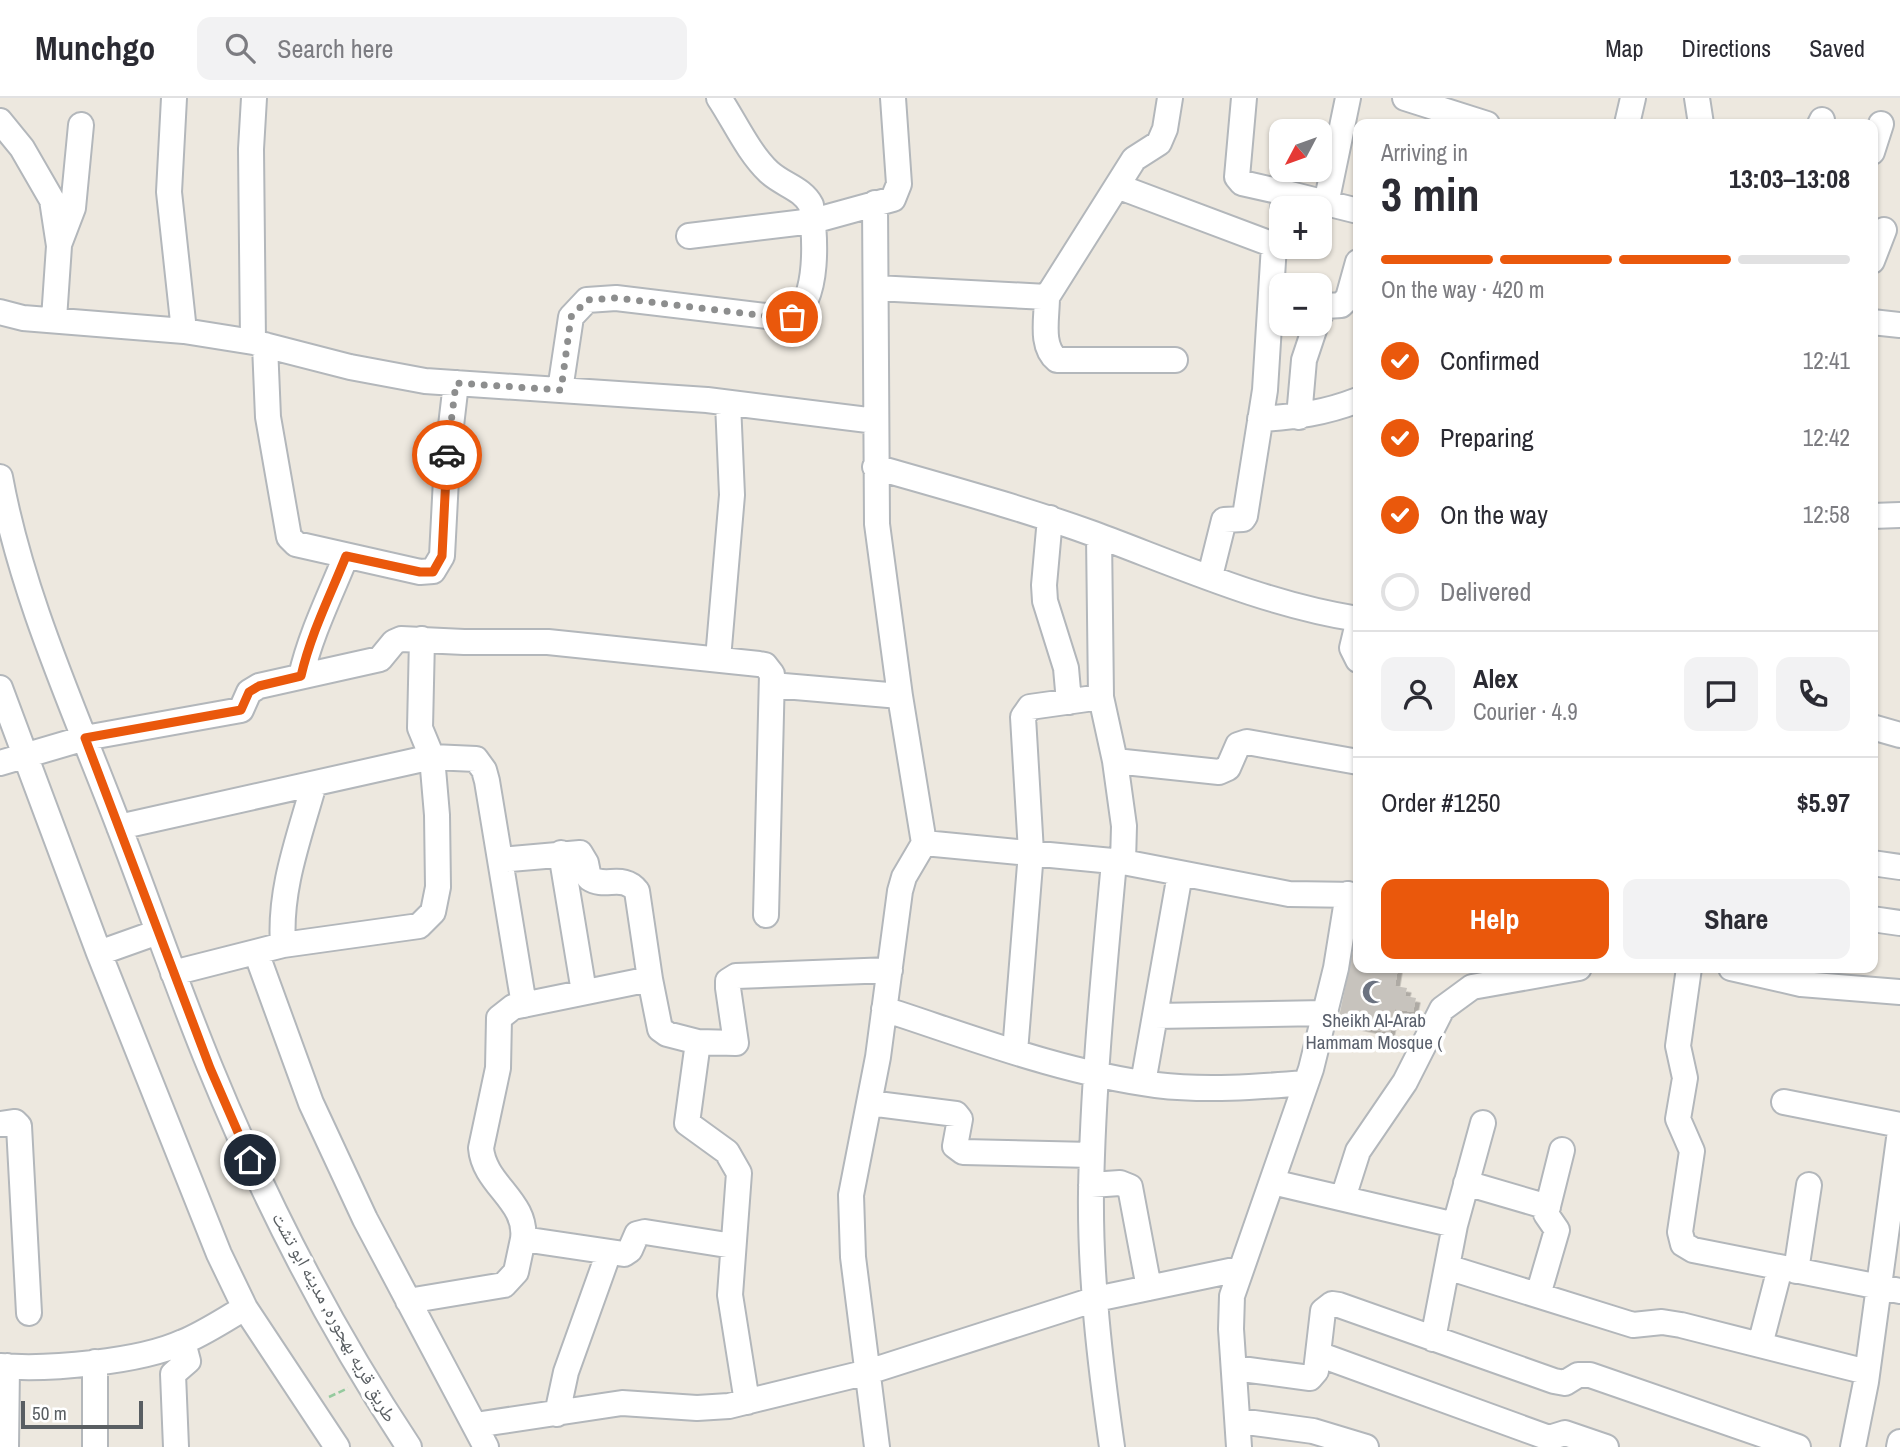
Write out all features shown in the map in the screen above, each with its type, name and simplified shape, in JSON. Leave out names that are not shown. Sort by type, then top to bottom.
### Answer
[{"type":"street","points":[[174,98],[169,192],[184,331]]},
{"type":"street","points":[[254,98],[251,149],[259,344],[268,417],[289,537],[296,544],[420,572],[433,572],[439,563],[456,383]]},
{"type":"street","points":[[561,390],[571,317],[587,300],[616,298],[792,317],[806,303],[811,287],[813,221],[806,194],[770,174],[757,159],[719,98]]},
{"type":"street","points":[[689,236],[813,221],[893,199],[899,190],[893,98]]},
{"type":"street","points":[[1170,98],[1165,129],[1159,143],[1139,153],[1047,298],[1046,340],[1048,349],[1057,360],[1175,360]]},
{"type":"street","points":[[1244,98],[1237,177],[1242,183],[1269,198]]},
{"type":"street","points":[[1328,196],[1348,98]]},
{"type":"street","points":[[1405,98],[1471,119]]},
{"type":"street","points":[[1628,119],[1633,98]]},
{"type":"street","points":[[1697,98],[1700,119]]},
{"type":"street","points":[[0,121],[22,148],[52,200],[59,246],[54,319]]},
{"type":"street","points":[[1878,133],[1881,124]]},
{"type":"street","points":[[59,246],[73,208],[81,125]]},
{"type":"street","points":[[1117,186],[1269,243]]},
{"type":"street","points":[[875,203],[877,524],[900,696],[924,843],[904,877],[869,1104],[851,1195],[853,1257],[877,1447]]},
{"type":"street","points":[[1332,205],[1353,210]]},
{"type":"street","points":[[1878,247],[1885,230]]},
{"type":"street","points":[[1210,576],[1224,520],[1245,518],[1260,419],[1273,259]]},
{"type":"street","points":[[1332,305],[1341,304],[1349,298],[1353,282]]},
{"type":"street","points":[[876,288],[1047,298]]},
{"type":"street","points":[[0,312],[23,318],[184,331],[259,344],[377,372],[456,383],[728,402],[876,421]]},
{"type":"street","points":[[1878,323],[1900,325]]},
{"type":"street","points":[[1299,417],[1304,360],[1312,336]]},
{"type":"street","points":[[718,659],[732,495],[728,402]]},
{"type":"street","points":[[1260,419],[1299,417],[1333,410],[1353,402]]},
{"type":"street","points":[[875,467],[1049,518],[1309,610],[1353,620]]},
{"type":"street","name":"طريق قريه بهجوره, مدينه ابو تشت","points":[[0,478],[24,569],[85,738],[173,974],[250,1160],[295,1251],[366,1378],[409,1447]]},
{"type":"street","points":[[1878,516],[1900,515]]},
{"type":"street","points":[[1049,518],[1045,601],[1066,668],[1069,702]]},
{"type":"street","points":[[1098,536],[1101,697],[1115,761],[1124,826],[1096,1075],[1091,1185],[1096,1299],[1112,1447]]},
{"type":"street","points":[[301,676],[320,612],[328,601],[346,556]]},
{"type":"street","points":[[173,974],[283,945],[419,926],[433,912],[437,895],[437,827],[432,757],[420,728],[422,639]]},
{"type":"street","points":[[0,763],[85,738],[241,710],[249,692],[259,686],[380,659],[394,642],[422,639],[548,642],[765,665],[772,674],[766,915]]},
{"type":"street","points":[[772,685],[900,696]]},
{"type":"street","points":[[0,688],[99,953],[196,1200],[246,1308],[337,1447]]},
{"type":"street","points":[[1015,1052],[1031,852],[1023,717],[1030,707],[1101,697]]},
{"type":"street","points":[[1878,729],[1900,735]]},
{"type":"street","points":[[1115,761],[1219,772],[1228,768],[1238,745],[1247,742],[1353,761]]},
{"type":"street","points":[[119,827],[432,757],[470,758],[480,762],[487,781],[524,1005]]},
{"type":"street","points":[[283,945],[281,917],[284,890],[314,784]]},
{"type":"street","points":[[924,843],[1119,862],[1289,894],[1353,895],[1305,1083],[1260,1222],[1239,1269],[1232,1296],[1239,1447]]},
{"type":"street","points":[[500,860],[580,852],[589,878],[594,881],[625,881],[637,891],[660,1029],[667,1034],[698,1042],[736,1043],[728,988],[729,981],[736,976],[890,970]]},
{"type":"street","points":[[561,853],[583,992]]},
{"type":"street","points":[[1878,864],[1900,867]]},
{"type":"street","points":[[1143,1083],[1180,874]]},
{"type":"street","points":[[1878,920],[1900,923]]},
{"type":"street","points":[[99,953],[158,932]]},
{"type":"street","points":[[256,952],[311,1102],[365,1220],[480,1436],[557,1414],[622,1403],[697,1408],[747,1402],[868,1372],[1096,1299],[1239,1269]]},
{"type":"street","points":[[1343,1198],[1358,1151],[1405,1082],[1442,1009],[1472,987],[1551,973]]},
{"type":"street","points":[[1688,973],[1678,1046],[1685,1078],[1679,1127],[1692,1151],[1680,1232],[1683,1244],[1693,1250],[1889,1289]]},
{"type":"street","points":[[1753,973],[1801,984],[1900,992]]},
{"type":"street","points":[[408,1301],[504,1285],[516,1272],[525,1225],[519,1210],[488,1173],[481,1148],[499,1068],[497,1022],[503,1013],[524,1005],[650,978]]},
{"type":"street","points":[[884,1009],[1015,1052],[1096,1075],[1143,1083],[1239,1088],[1305,1083]]},
{"type":"street","points":[[1155,1016],[1325,1013]]},
{"type":"street","points":[[698,1042],[687,1124],[727,1152],[737,1168],[730,1295],[747,1402]]},
{"type":"street","points":[[1784,1102],[1900,1125]]},
{"type":"street","points":[[869,1104],[956,1114],[960,1119],[955,1146],[963,1152],[1092,1154]]},
{"type":"street","points":[[0,1124],[15,1122],[19,1126],[29,1313]]},
{"type":"street","points":[[1433,1339],[1455,1224],[1483,1123]]},
{"type":"street","points":[[1853,1447],[1867,1372],[1889,1289],[1900,1131]]},
{"type":"street","points":[[1538,1295],[1557,1230],[1546,1218],[1562,1150]]},
{"type":"street","points":[[1272,1182],[1455,1224]]},
{"type":"street","points":[[1091,1185],[1120,1183],[1130,1187],[1149,1288]]},
{"type":"street","points":[[1466,1183],[1548,1208]]},
{"type":"street","points":[[1760,1345],[1788,1270],[1809,1185]]},
{"type":"street","points":[[523,1239],[624,1254],[630,1250],[637,1234],[645,1232],[733,1246]]},
{"type":"street","points":[[557,1414],[566,1372],[609,1252]]},
{"type":"street","points":[[1447,1267],[1633,1325],[1672,1323],[1867,1372]]},
{"type":"street","points":[[1234,1368],[1310,1378],[1316,1371],[1323,1311],[1332,1304],[1560,1383],[1583,1374],[1597,1377],[1798,1447]]},
{"type":"street","points":[[6,1447],[4,1366],[95,1362],[159,1350],[183,1342],[246,1308]]},
{"type":"street","points":[[176,1447],[173,1374],[188,1362],[183,1342]]},
{"type":"street","points":[[1318,1354],[1549,1438],[1565,1433],[1606,1447]]},
{"type":"street","points":[[95,1362],[95,1447]]},
{"type":"street","points":[[1239,1422],[1313,1431],[1366,1447]]},
{"type":"path","points":[[311,1407],[366,1378]]},
{"type":"building","name":"Sheikh Al-Arab Hammam Mosque (","points":[[1353,951],[1353,973],[1397,973],[1395,986],[1407,988],[1405,996],[1416,998],[1413,1012],[1395,1009],[1390,1033],[1338,1022]]},
{"type":"way so far","points":[[447,455],[456,383],[561,390],[571,317],[587,300],[616,298],[792,317]]},
{"type":"place","name":"Sheikh Al-Arab Hammam Mosque (","points":[[1374,992]]},
{"type":"route","points":[[250,1160],[173,974],[85,738],[241,710],[249,692],[259,686],[301,676],[320,612],[328,601],[346,556],[427,573],[436,568],[442,556],[447,455]]}]
